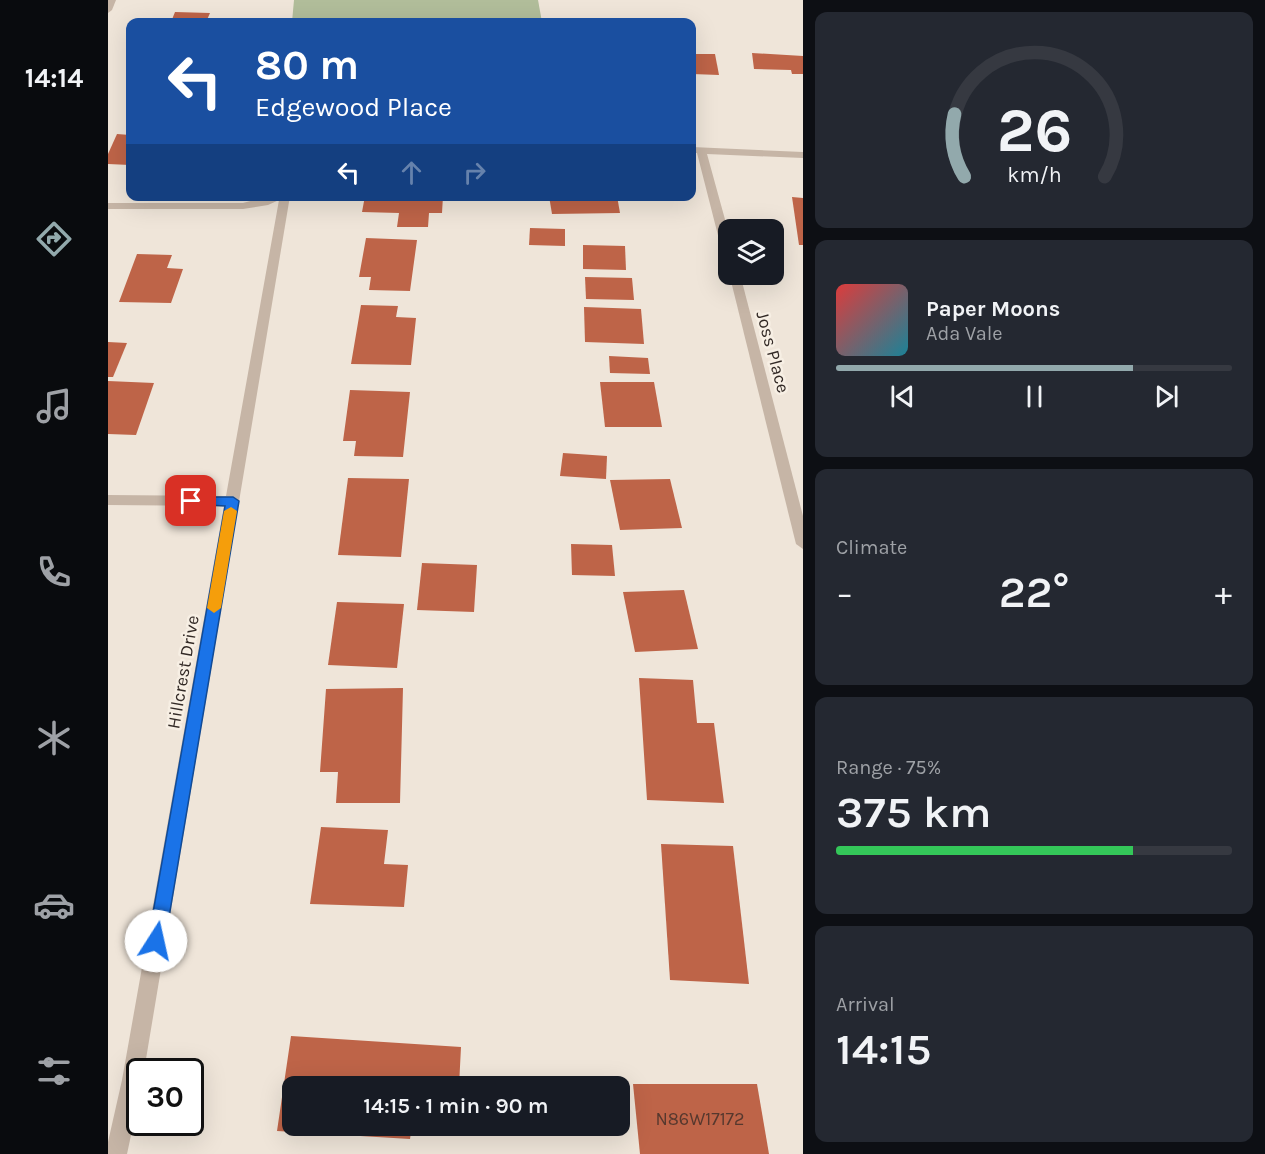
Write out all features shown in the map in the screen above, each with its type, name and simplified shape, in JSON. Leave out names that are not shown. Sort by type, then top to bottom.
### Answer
[{"type":"street","points":[[108,10],[112,0]]},
{"type":"street","points":[[718,220],[696,150],[803,155]]},
{"type":"street","points":[[108,206],[243,206],[268,201]]},
{"type":"street","name":"Hillcrest Drive","points":[[116,1154],[132,1080],[284,201]]},
{"type":"street","name":"Joss Place","points":[[737,285],[803,544]]},
{"type":"street","points":[[108,500],[233,501]]},
{"type":"green space","points":[[294,0],[538,0],[541,18],[292,18]]},
{"type":"building","points":[[175,12],[210,13],[208,18],[173,18]]},
{"type":"building","points":[[752,53],[803,56],[803,74],[792,74],[791,70],[754,69]]},
{"type":"building","points":[[696,54],[715,54],[719,75],[696,74]]},
{"type":"building","points":[[117,134],[126,135],[126,165],[108,164],[108,154]]},
{"type":"building","points":[[792,197],[803,198],[803,245],[799,245]]},
{"type":"building","points":[[364,201],[443,201],[442,213],[429,213],[428,227],[397,227],[399,213],[362,212]]},
{"type":"building","points":[[550,201],[618,201],[620,213],[552,214]]},
{"type":"building","points":[[530,228],[565,229],[565,246],[529,245]]},
{"type":"building","points":[[366,238],[417,240],[410,291],[369,290],[371,277],[359,277]]},
{"type":"building","points":[[583,245],[625,246],[626,270],[583,269]]},
{"type":"building","points":[[137,254],[172,255],[167,268],[183,269],[171,303],[119,302]]},
{"type":"building","points":[[585,277],[632,278],[634,300],[586,299]]},
{"type":"building","points":[[361,305],[398,306],[396,317],[416,318],[411,365],[351,364]]},
{"type":"building","points":[[584,307],[641,309],[644,344],[585,342]]},
{"type":"building","points":[[108,342],[127,343],[113,377],[108,377]]},
{"type":"building","points":[[609,356],[648,358],[650,374],[610,373]]},
{"type":"building","points":[[108,381],[154,383],[136,435],[108,434]]},
{"type":"building","points":[[600,382],[654,382],[662,427],[605,427]]},
{"type":"building","points":[[350,390],[410,392],[403,457],[354,456],[356,441],[343,441]]},
{"type":"building","points":[[563,453],[607,456],[606,479],[560,476]]},
{"type":"building","points":[[348,478],[409,479],[401,557],[338,555]]},
{"type":"building","points":[[670,479],[682,528],[620,530],[610,480]]},
{"type":"building","points":[[571,544],[612,545],[615,576],[572,575]]},
{"type":"building","points":[[422,563],[477,565],[474,612],[417,610]]},
{"type":"building","points":[[684,590],[698,649],[635,652],[623,592]]},
{"type":"building","points":[[337,602],[404,604],[397,668],[328,665]]},
{"type":"building","points":[[639,678],[693,680],[697,723],[714,723],[724,803],[647,800]]},
{"type":"building","points":[[403,688],[400,803],[336,803],[338,772],[320,772],[326,689]]},
{"type":"building","points":[[321,827],[388,830],[384,864],[408,865],[404,907],[310,904]]},
{"type":"building","points":[[661,844],[733,846],[749,984],[670,980]]},
{"type":"building","points":[[291,1036],[461,1047],[460,1076],[285,1076]]},
{"type":"building","points":[[633,1084],[757,1084],[769,1154],[640,1154]]},
{"type":"building","points":[[282,1097],[282,1131],[277,1131]]},
{"type":"building","points":[[360,1136],[410,1136],[410,1139]]},
{"type":"slow traffic","points":[[214,608],[231,511]]},
{"type":"route","points":[[156,941],[233,501],[191,501]]}]
